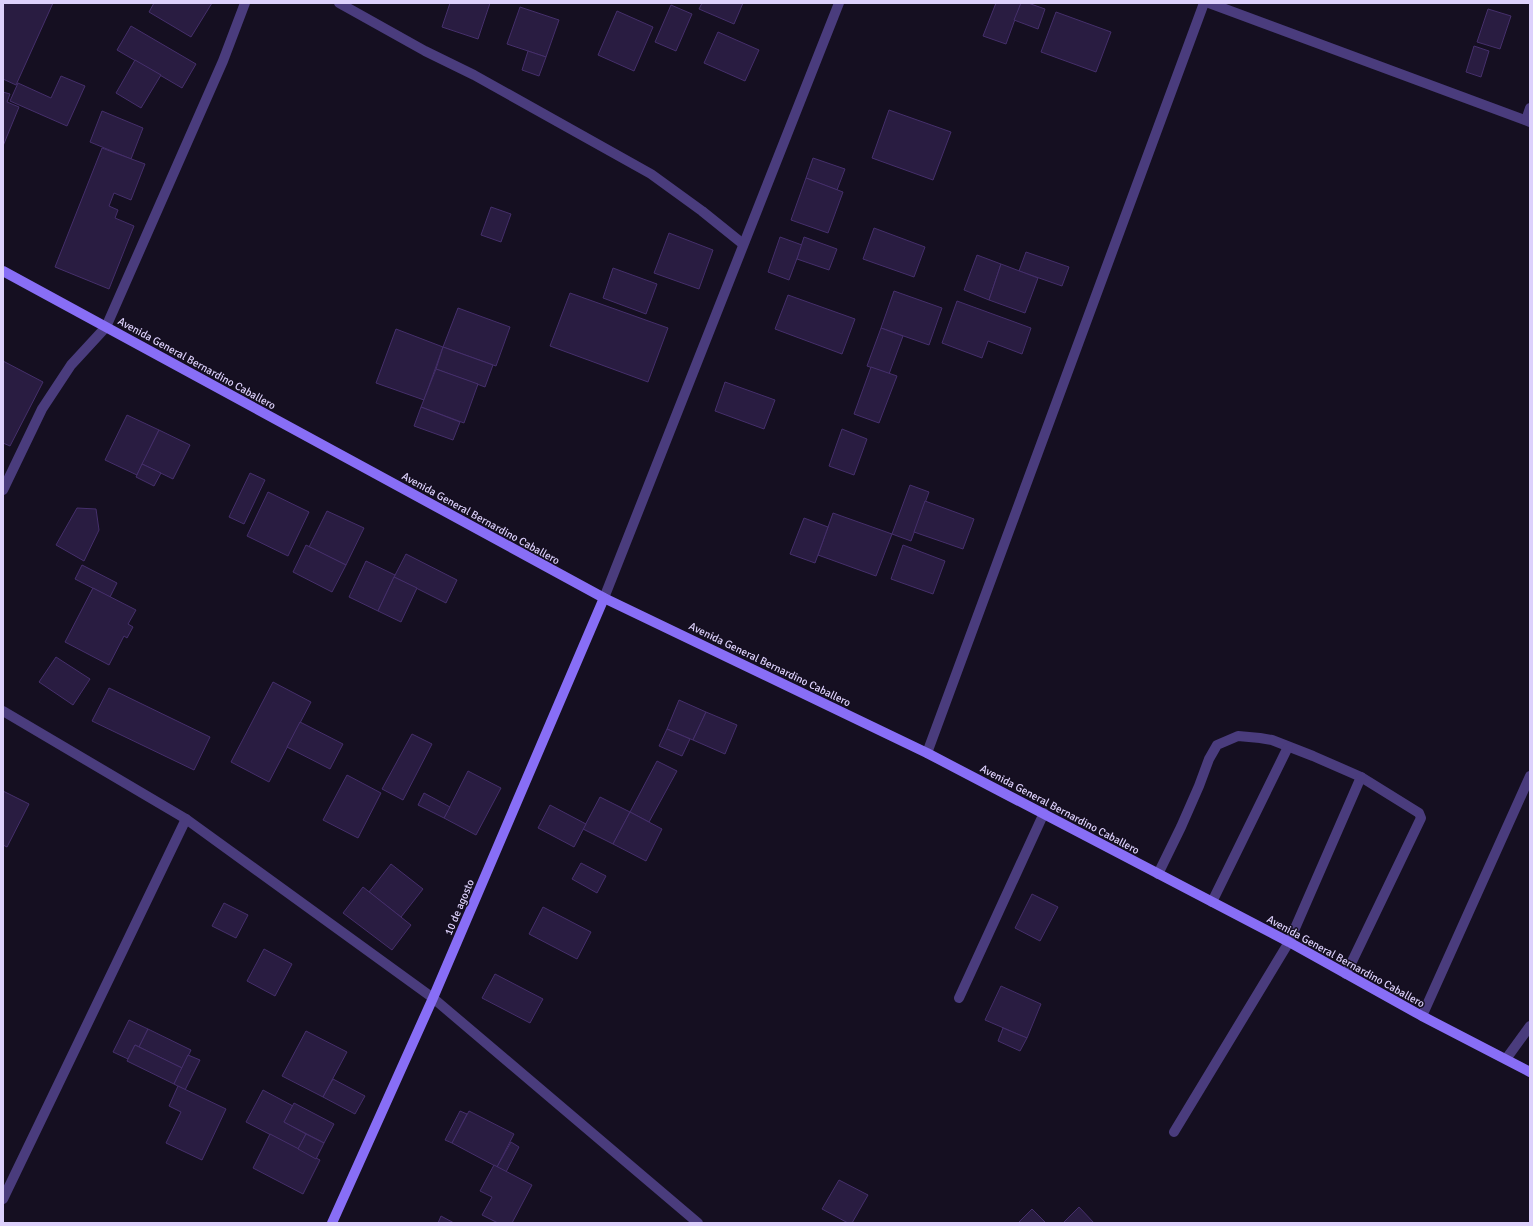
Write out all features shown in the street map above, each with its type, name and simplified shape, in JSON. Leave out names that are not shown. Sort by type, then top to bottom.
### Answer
[{"type":"main road","name":"Avenida General Bernardino Caballero","points":[[3,271],[604,598],[927,752],[1289,942],[1422,1016],[1530,1072]]},
{"type":"main road","name":"10 de agosto","points":[[332,1223],[433,998],[604,598]]},
{"type":"street","points":[[3,490],[42,409],[71,365],[106,327],[223,61],[245,3]]},
{"type":"street","points":[[339,3],[425,51],[474,75],[651,174],[702,211],[743,244]]},
{"type":"street","points":[[604,598],[839,3]]},
{"type":"street","points":[[927,752],[1204,3]]},
{"type":"street","points":[[1209,3],[1528,121],[1530,108]]},
{"type":"street","points":[[3,711],[186,819],[433,998],[694,1222]]},
{"type":"street","points":[[1158,874],[1184,820],[1209,759],[1218,745],[1238,736],[1260,738],[1288,747],[1361,777],[1419,813],[1421,818],[1346,974]]},
{"type":"street","points":[[1212,902],[1288,747]]},
{"type":"street","points":[[1422,1016],[1530,776]]},
{"type":"street","points":[[1174,1132],[1289,942],[1361,777]]},
{"type":"street","points":[[959,998],[1044,814]]},
{"type":"street","points":[[3,1199],[186,819]]},
{"type":"street","points":[[1506,1059],[1530,1026]]},
{"type":"building","points":[[3,3],[53,3],[16,85],[3,79]]},
{"type":"building","points":[[154,3],[212,3],[191,37],[149,12]]},
{"type":"building","points":[[450,3],[490,3],[478,39],[442,27]]},
{"type":"building","points":[[702,3],[743,3],[734,24],[699,9]]},
{"type":"building","points":[[996,3],[1021,3],[1006,44],[983,36]]},
{"type":"building","points":[[1021,3],[1028,3],[1045,9],[1038,29],[1014,20]]},
{"type":"building","points":[[671,5],[692,14],[676,51],[655,42]]},
{"type":"building","points":[[520,7],[559,20],[546,57],[507,44]]},
{"type":"building","points":[[1488,9],[1511,16],[1500,49],[1477,42]]},
{"type":"building","points":[[617,11],[653,27],[634,71],[598,55]]},
{"type":"building","points":[[1056,12],[1111,32],[1096,72],[1041,52]]},
{"type":"building","points":[[131,26],[196,64],[182,88],[117,50]]},
{"type":"building","points":[[718,32],[759,50],[745,81],[704,63]]},
{"type":"building","points":[[1474,46],[1489,51],[1481,77],[1466,72]]},
{"type":"building","points":[[528,51],[546,57],[539,76],[522,70]]},
{"type":"building","points":[[135,60],[161,75],[141,108],[116,93]]},
{"type":"building","points":[[61,76],[85,86],[67,126],[10,101],[18,83],[51,98]]},
{"type":"building","points":[[3,92],[10,94],[7,102],[19,107],[3,146]]},
{"type":"building","points":[[889,110],[951,132],[933,180],[872,158]]},
{"type":"building","points":[[102,111],[143,128],[131,159],[90,142]]},
{"type":"building","points":[[102,148],[145,164],[131,200],[114,193],[109,206],[118,210],[115,218],[134,226],[109,289],[55,267]]},
{"type":"building","points":[[813,158],[845,169],[837,190],[806,178]]},
{"type":"building","points":[[806,178],[843,192],[828,233],[791,220]]},
{"type":"building","points":[[491,207],[511,214],[501,242],[481,235]]},
{"type":"building","points":[[874,228],[925,247],[914,277],[863,259]]},
{"type":"building","points":[[669,233],[713,250],[699,289],[654,273]]},
{"type":"building","points":[[780,237],[802,245],[789,280],[768,272]]},
{"type":"building","points":[[804,237],[837,249],[829,270],[797,259]]},
{"type":"building","points":[[1026,252],[1069,267],[1062,286],[1019,271]]},
{"type":"building","points":[[977,255],[1001,264],[989,300],[964,290]]},
{"type":"building","points":[[1001,264],[1038,278],[1025,313],[989,300]]},
{"type":"building","points":[[613,268],[657,284],[646,314],[603,298]]},
{"type":"building","points":[[894,291],[942,308],[929,345],[881,328]]},
{"type":"building","points":[[570,293],[668,328],[648,382],[550,346]]},
{"type":"building","points":[[788,295],[855,319],[842,354],[775,329]]},
{"type":"building","points":[[957,301],[1031,328],[1022,354],[988,341],[982,358],[942,343]]},
{"type":"building","points":[[458,308],[510,327],[496,366],[443,347]]},
{"type":"building","points":[[881,328],[903,336],[889,374],[867,366]]},
{"type":"building","points":[[396,329],[443,347],[424,400],[376,383]]},
{"type":"building","points":[[443,347],[493,365],[485,387],[436,369]]},
{"type":"building","points":[[3,361],[43,382],[10,446],[3,443]]},
{"type":"building","points":[[871,367],[897,376],[879,423],[854,414]]},
{"type":"building","points":[[436,369],[478,384],[464,423],[421,407]]},
{"type":"building","points":[[725,382],[775,400],[764,429],[715,411]]},
{"type":"building","points":[[421,407],[460,422],[453,440],[414,426]]},
{"type":"building","points":[[127,415],[159,430],[137,475],[105,460]]},
{"type":"building","points":[[842,429],[867,439],[854,475],[829,466]]},
{"type":"building","points":[[159,430],[190,445],[173,479],[142,464]]},
{"type":"building","points":[[142,464],[161,473],[154,486],[136,477]]},
{"type":"building","points":[[250,473],[265,480],[244,524],[229,517]]},
{"type":"building","points":[[910,485],[929,492],[911,541],[892,534]]},
{"type":"building","points":[[268,492],[309,512],[288,556],[247,536]]},
{"type":"building","points":[[925,501],[974,519],[963,549],[914,532]]},
{"type":"building","points":[[77,508],[96,509],[99,530],[84,561],[56,545]]},
{"type":"building","points":[[327,511],[364,528],[346,565],[309,547]]},
{"type":"building","points":[[833,513],[892,534],[876,576],[818,555]]},
{"type":"building","points":[[804,518],[828,527],[815,563],[790,554]]},
{"type":"building","points":[[306,545],[346,565],[332,592],[293,572]]},
{"type":"building","points":[[903,545],[945,561],[933,594],[891,579]]},
{"type":"building","points":[[406,554],[457,580],[446,603],[394,577]]},
{"type":"building","points":[[366,561],[395,575],[378,611],[349,597]]},
{"type":"building","points":[[82,565],[117,583],[110,597],[75,579]]},
{"type":"building","points":[[394,577],[417,588],[401,622],[378,611]]},
{"type":"building","points":[[93,588],[136,610],[128,624],[133,627],[127,638],[124,636],[109,665],[65,642]]},
{"type":"building","points":[[56,657],[90,679],[73,705],[39,682]]},
{"type":"building","points":[[273,682],[311,702],[269,782],[231,762]]},
{"type":"building","points":[[109,688],[210,737],[194,770],[92,721]]},
{"type":"building","points":[[679,700],[706,712],[693,740],[667,729]]},
{"type":"building","points":[[706,712],[737,725],[725,754],[693,740]]},
{"type":"building","points":[[300,722],[343,744],[330,769],[287,747]]},
{"type":"building","points":[[667,729],[690,739],[682,756],[659,746]]},
{"type":"building","points":[[412,734],[432,744],[403,800],[382,789]]},
{"type":"building","points":[[657,761],[677,771],[649,822],[630,812]]},
{"type":"building","points":[[468,771],[501,788],[476,835],[444,818]]},
{"type":"building","points":[[347,775],[381,793],[358,838],[323,820]]},
{"type":"building","points":[[3,791],[29,804],[7,847],[3,845]]},
{"type":"building","points":[[424,793],[450,807],[444,818],[418,805]]},
{"type":"building","points":[[600,797],[630,812],[613,844],[583,829]]},
{"type":"building","points":[[550,805],[586,824],[574,847],[538,828]]},
{"type":"building","points":[[630,812],[662,829],[646,861],[613,844]]},
{"type":"building","points":[[581,863],[606,876],[597,893],[572,879]]},
{"type":"building","points":[[391,864],[423,889],[401,917],[369,892]]},
{"type":"building","points":[[363,887],[411,925],[392,950],[343,913]]},
{"type":"building","points":[[1032,894],[1058,907],[1040,941],[1015,928]]},
{"type":"building","points":[[224,903],[248,915],[236,938],[212,926]]},
{"type":"building","points":[[543,907],[591,932],[577,959],[529,934]]},
{"type":"building","points":[[264,949],[292,964],[275,996],[247,981]]},
{"type":"building","points":[[495,974],[543,999],[530,1023],[482,998]]},
{"type":"building","points":[[1001,986],[1041,1004],[1027,1038],[985,1020]]},
{"type":"building","points":[[129,1020],[148,1029],[139,1047],[135,1045],[128,1059],[113,1052]]},
{"type":"building","points":[[1003,1028],[1027,1038],[1020,1051],[998,1041]]},
{"type":"building","points":[[148,1029],[191,1050],[182,1068],[139,1047]]},
{"type":"building","points":[[306,1031],[347,1052],[323,1097],[282,1076]]},
{"type":"building","points":[[135,1045],[182,1068],[174,1084],[127,1061]]},
{"type":"building","points":[[188,1055],[200,1060],[185,1090],[174,1084]]},
{"type":"building","points":[[333,1079],[365,1096],[355,1114],[323,1097]]},
{"type":"building","points":[[178,1086],[226,1109],[202,1160],[166,1143],[181,1112],[169,1106]]},
{"type":"building","points":[[263,1090],[293,1106],[284,1122],[306,1134],[298,1149],[246,1122]]},
{"type":"building","points":[[294,1103],[334,1124],[324,1143],[284,1122]]},
{"type":"building","points":[[460,1111],[467,1114],[452,1143],[445,1140]]},
{"type":"building","points":[[469,1111],[514,1134],[497,1167],[452,1143]]},
{"type":"building","points":[[270,1134],[320,1160],[303,1194],[253,1168]]},
{"type":"building","points":[[306,1134],[324,1143],[316,1159],[298,1149]]},
{"type":"building","points":[[511,1142],[519,1147],[506,1172],[497,1167]]},
{"type":"building","points":[[494,1165],[532,1185],[512,1223],[498,1223],[482,1215],[492,1197],[480,1191]]},
{"type":"building","points":[[839,1180],[868,1195],[852,1223],[848,1223],[822,1209]]},
{"type":"building","points":[[1079,1207],[1094,1223],[1063,1223]]},
{"type":"building","points":[[1032,1209],[1046,1223],[1018,1223]]},
{"type":"building","points":[[441,1216],[454,1223],[438,1223]]}]
